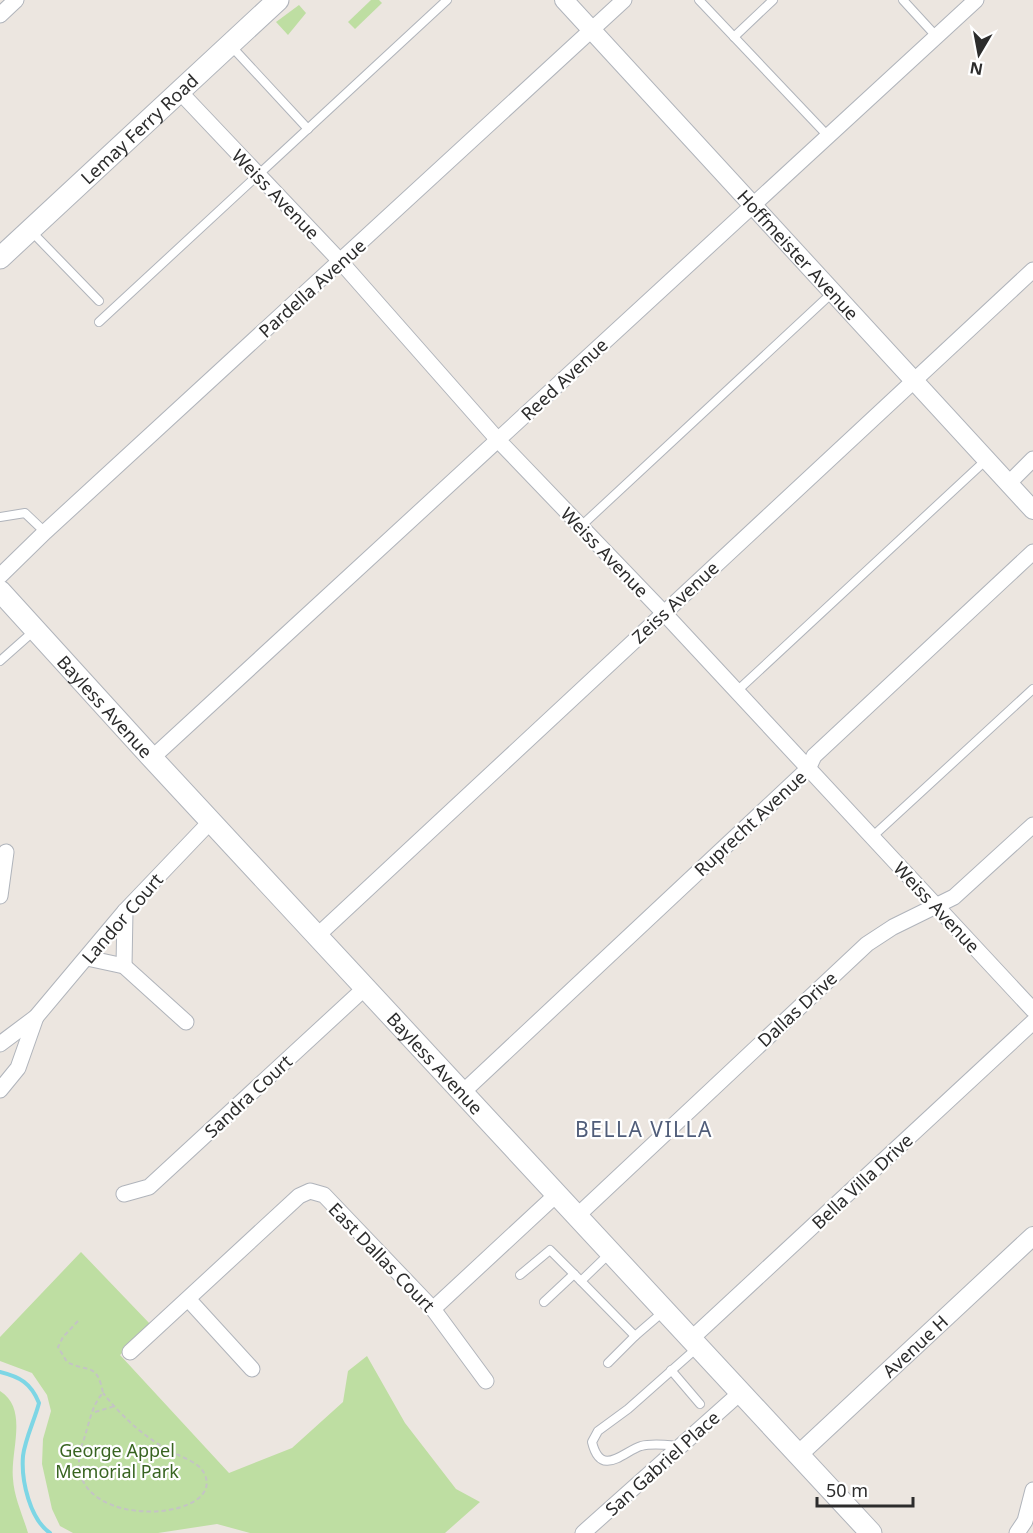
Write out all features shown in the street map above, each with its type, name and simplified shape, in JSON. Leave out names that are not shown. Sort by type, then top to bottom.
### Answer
[{"type":"main road","name":"Lemay Ferry Road","points":[[0,258],[278,0]]},
{"type":"main road","name":"Bayless Avenue","points":[[0,591],[210,822],[318,935],[868,1532]]},
{"type":"street","points":[[0,15],[16,0]]},
{"type":"street","name":"Hoffmeister Avenue","points":[[564,0],[1033,510]]},
{"type":"street","name":"Pardella Avenue","points":[[0,576],[45,532],[624,0]]},
{"type":"street","name":"Reed Avenue","points":[[152,758],[976,0]]},
{"type":"street","name":"Weiss Avenue","points":[[179,91],[341,261],[498,440],[664,613],[1033,1010]]},
{"type":"street","name":"Zeiss Avenue","points":[[318,935],[912,380],[1033,270]]},
{"type":"street","points":[[1008,484],[1033,459]]},
{"type":"street","name":"Ruprecht Avenue","points":[[463,1092],[808,769],[814,756],[1033,552]]},
{"type":"street","name":"Landor Court","points":[[0,1044],[36,1017],[125,911],[210,822]]},
{"type":"street","name":"Dallas Drive","points":[[577,1216],[867,944],[893,927],[954,897],[1033,825]]},
{"type":"street","points":[[0,897],[4,883],[6,852]]},
{"type":"street","points":[[124,966],[125,911]]},
{"type":"street","points":[[87,958],[124,966],[186,1022]]},
{"type":"street","name":"Sandra Court","points":[[124,1194],[149,1187],[366,987]]},
{"type":"street","name":"Landor Court","points":[[0,1090],[18,1068],[36,1017]]},
{"type":"street","name":"Bella Villa Drive","points":[[695,1343],[1033,1022]]},
{"type":"street","name":"East Dallas Court","points":[[130,1352],[189,1300],[299,1196],[310,1191],[324,1195],[433,1309],[486,1381]]},
{"type":"street","points":[[433,1309],[557,1194]]},
{"type":"street","name":"Avenue H","points":[[798,1455],[1033,1236]]},
{"type":"street","points":[[189,1300],[252,1369]]},
{"type":"street","name":"San Gabriel Place","points":[[583,1533],[740,1393]]},
{"type":"street","points":[[1017,1533],[1025,1521],[1033,1490]]},
{"type":"lane","points":[[99,322],[447,0]]},
{"type":"lane","points":[[699,0],[827,135]]},
{"type":"lane","points":[[734,37],[773,0]]},
{"type":"lane","points":[[903,0],[936,36]]},
{"type":"lane","points":[[229,44],[308,129]]},
{"type":"lane","points":[[30,230],[99,301]]},
{"type":"lane","points":[[580,526],[833,292]]},
{"type":"lane","points":[[737,691],[986,460]]},
{"type":"lane","points":[[0,517],[25,513],[45,532]]},
{"type":"lane","points":[[0,661],[35,630]]},
{"type":"lane","points":[[872,837],[1033,689]]},
{"type":"lane","points":[[520,1275],[550,1250],[635,1336]]},
{"type":"lane","points":[[581,1281],[611,1252]]},
{"type":"lane","points":[[544,1302],[574,1274]]},
{"type":"lane","points":[[608,1363],[665,1310]]},
{"type":"lane","points":[[681,1446],[642,1446],[617,1461],[604,1460],[594,1450],[592,1442],[598,1431],[628,1409],[671,1371],[695,1343]]},
{"type":"lane","points":[[671,1371],[700,1404]]},
{"type":"path","points":[[78,1321],[63,1337],[58,1347],[67,1362],[94,1370],[100,1379],[103,1393],[150,1439],[198,1465],[205,1474],[208,1486],[204,1497],[195,1504],[176,1510],[139,1515]]},
{"type":"path","points":[[99,1504],[81,1477],[80,1463],[83,1444],[97,1399],[103,1393]]},
{"type":"path","points":[[94,1412],[115,1406]]},
{"type":"green space","points":[[371,0],[379,0],[382,3],[355,29],[348,22]]},
{"type":"green space","points":[[299,5],[306,13],[288,35],[276,22]]},
{"type":"green space","name":"George Appel Memorial Park","points":[[81,1252],[151,1325],[120,1355],[229,1473],[292,1448],[343,1402],[348,1371],[367,1356],[405,1423],[456,1489],[480,1502],[445,1533],[250,1533],[217,1524],[158,1533],[73,1533],[60,1526],[52,1509],[42,1464],[43,1439],[51,1411],[47,1395],[32,1373],[0,1361],[0,1337]]},
{"type":"green space","points":[[0,1391],[9,1399],[14,1408],[16,1431],[13,1479],[28,1533],[0,1533]]},
{"type":"waterway","points":[[0,1372],[24,1382],[32,1390],[39,1403],[24,1449],[23,1466],[25,1488],[32,1509],[37,1519],[50,1533]]},
{"type":"district","name":"BELLA VILLA","points":[[644,1129]]}]
